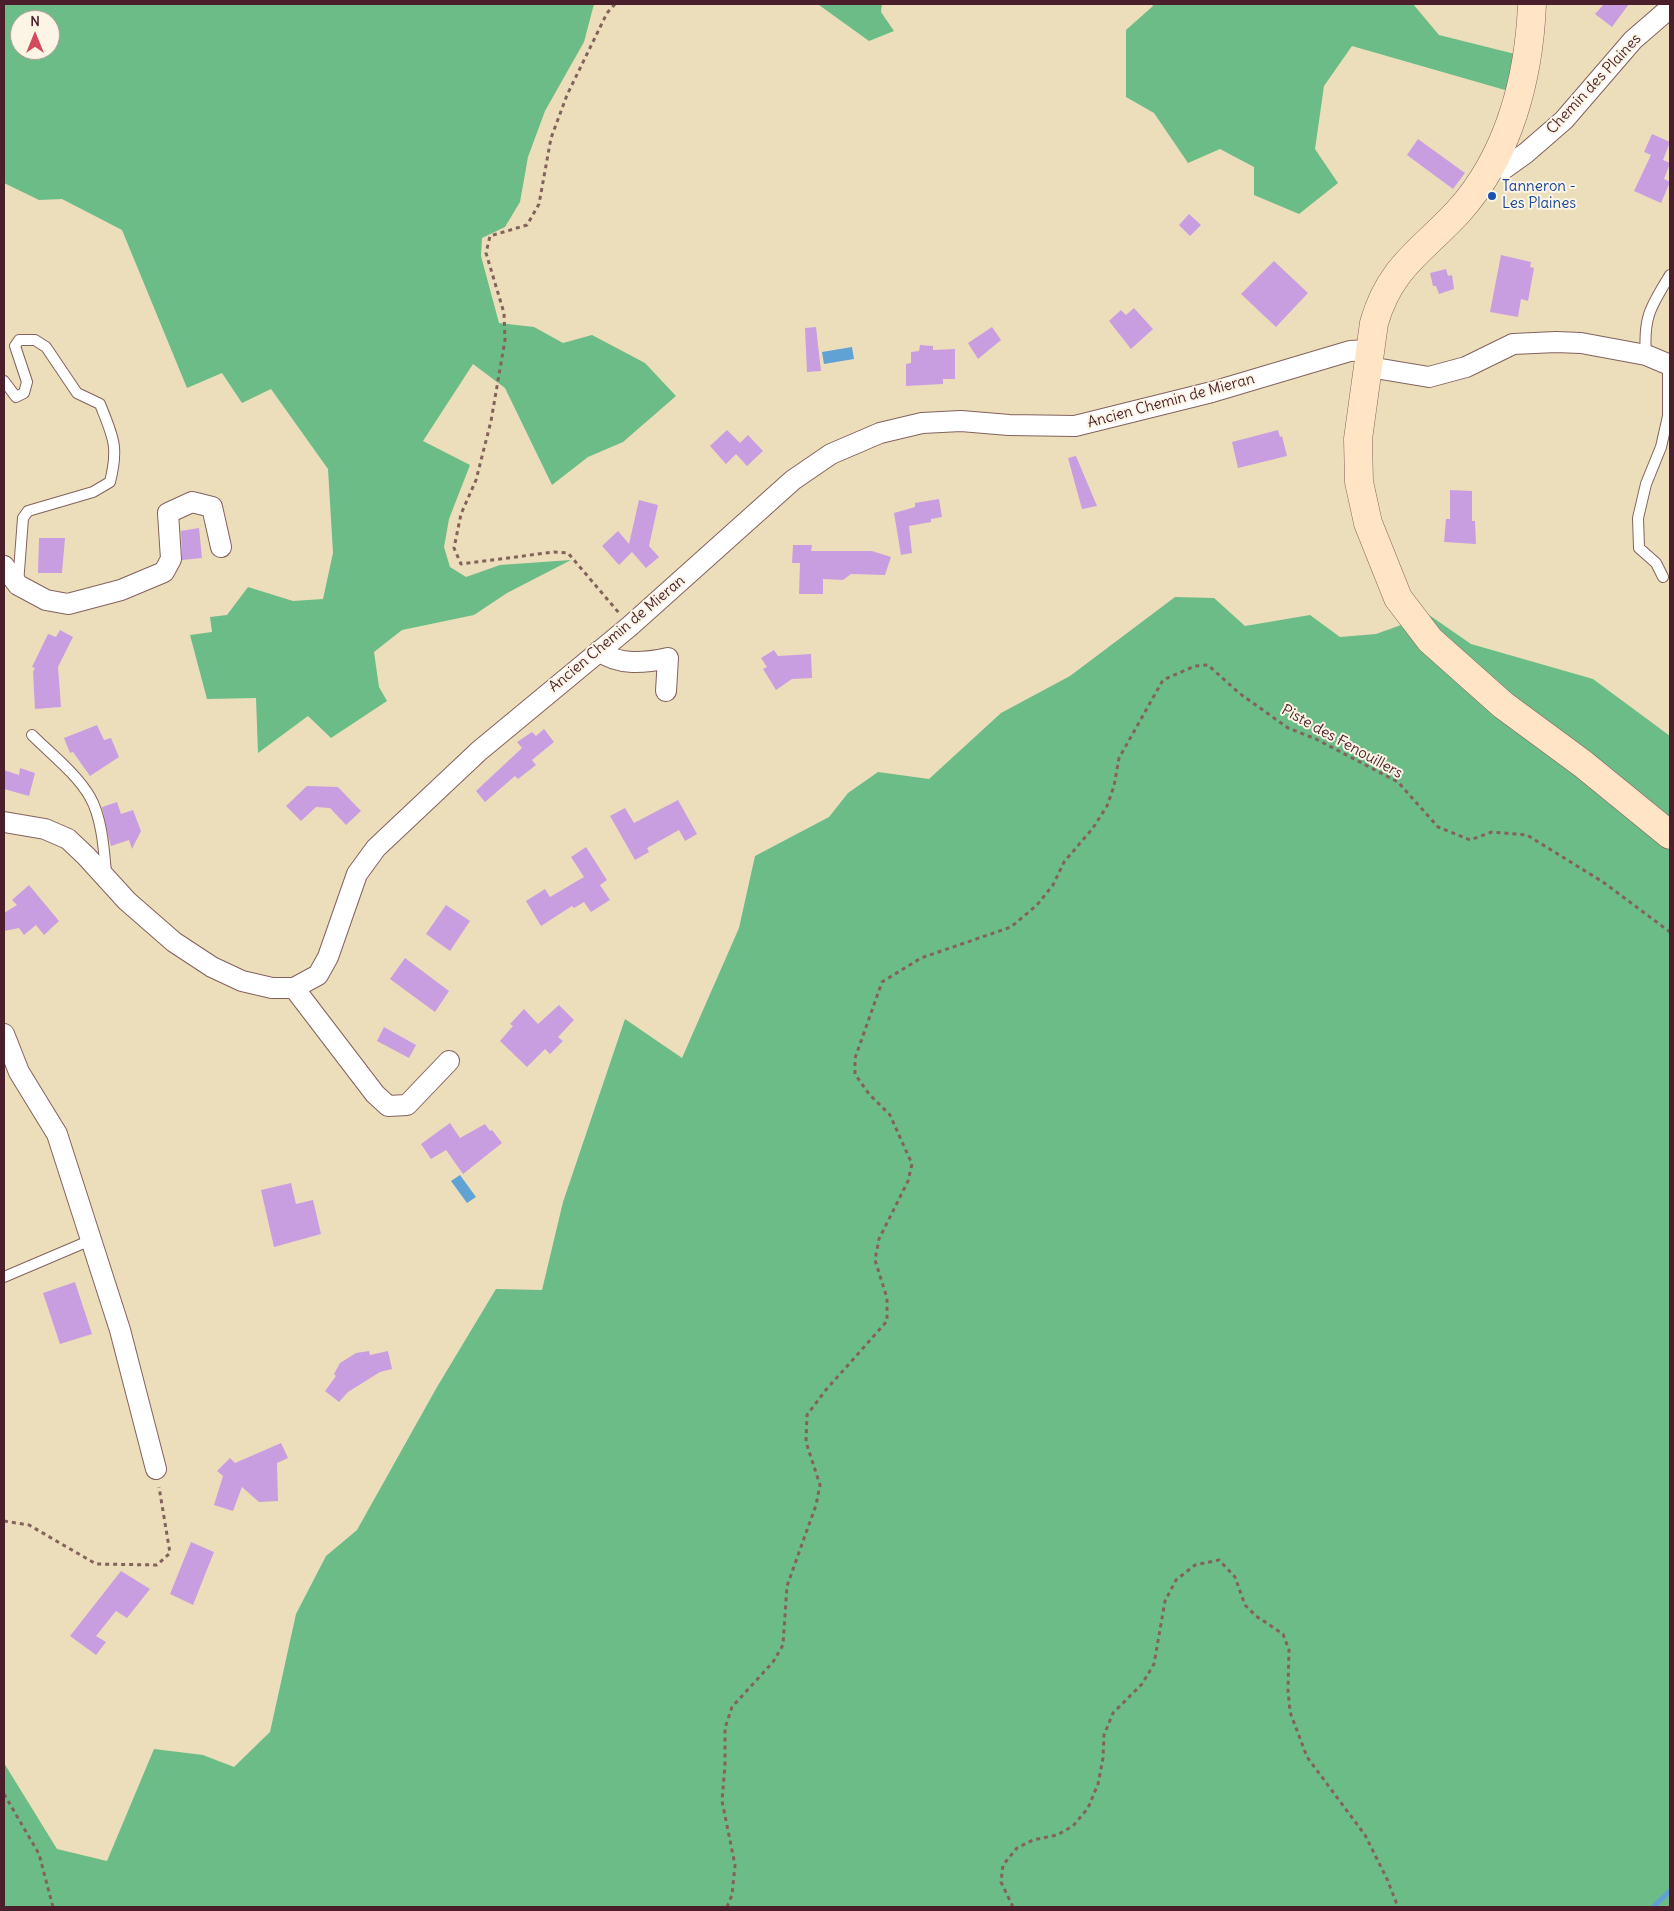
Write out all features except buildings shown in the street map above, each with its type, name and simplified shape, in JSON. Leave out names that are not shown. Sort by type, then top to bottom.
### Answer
[{"type":"street","points":[[1532,4],[1524,78],[1515,109],[1489,167],[1459,211],[1400,269],[1386,289],[1374,323],[1369,358],[1358,439],[1359,482],[1368,523],[1398,598],[1430,640],[1504,705],[1583,764],[1670,835]]},
{"type":"street","name":"Chemin des Plaines","points":[[1489,167],[1505,168],[1526,153],[1564,120],[1633,40],[1670,8]]},
{"type":"street","name":"Ancien Chemin de Mieran","points":[[294,988],[318,975],[328,957],[357,874],[376,848],[479,751],[630,626],[794,480],[831,454],[880,434],[922,423],[961,421],[1009,425],[1074,426],[1212,392],[1350,351],[1429,377],[1466,367],[1513,344],[1581,343],[1646,354],[1669,365]]},
{"type":"street","points":[[4,566],[18,585],[46,600],[68,604],[121,590],[164,572],[171,559],[168,513],[192,502],[212,508],[221,547]]},
{"type":"street","points":[[599,651],[608,658],[643,664],[668,658],[666,691]]},
{"type":"street","points":[[4,822],[45,829],[68,839],[127,901],[174,942],[212,967],[242,981],[272,988],[294,988],[375,1094],[388,1106],[407,1105],[449,1061]]},
{"type":"street","points":[[4,1034],[19,1072],[57,1134],[120,1330],[156,1469]]},
{"type":"lane","points":[[1646,354],[1644,331],[1651,307],[1670,275]]},
{"type":"lane","points":[[4,381],[16,397],[24,393],[27,382],[15,346],[19,340],[35,340],[46,347],[77,393],[100,404],[115,440],[115,462],[110,482],[93,492],[28,511],[23,518],[18,585]]},
{"type":"lane","points":[[1663,577],[1656,563],[1639,548],[1638,518],[1646,484],[1661,447],[1668,416],[1669,365]]},
{"type":"lane","points":[[32,735],[81,784],[90,797],[96,815],[106,873],[105,877]]},
{"type":"lane","points":[[4,1277],[91,1240]]},
{"type":"path","points":[[615,4],[608,13],[564,103],[551,138],[539,204],[527,226],[490,236],[486,253],[504,313],[505,340],[489,430],[476,480],[462,514],[454,548],[462,564],[554,552],[568,553],[630,626]]},
{"type":"path","name":"Piste des Fenouillers","points":[[727,1907],[732,1895],[735,1866],[722,1801],[725,1765],[725,1728],[732,1707],[773,1662],[783,1645],[787,1586],[816,1505],[820,1485],[806,1442],[808,1415],[825,1391],[887,1321],[887,1298],[875,1260],[879,1239],[908,1181],[912,1164],[890,1115],[869,1094],[855,1074],[855,1058],[882,982],[921,958],[1011,927],[1037,905],[1053,885],[1064,862],[1093,828],[1107,806],[1114,786],[1119,758],[1163,680],[1194,666],[1208,665],[1238,693],[1288,728],[1316,739],[1398,782],[1438,828],[1470,840],[1492,832],[1527,835],[1603,882],[1670,932]]},
{"type":"path","points":[[4,1521],[29,1525],[96,1564],[126,1566],[157,1565],[170,1553],[156,1469]]},
{"type":"path","points":[[1013,1907],[1001,1882],[1003,1865],[1016,1848],[1033,1840],[1057,1835],[1073,1826],[1088,1808],[1098,1784],[1103,1758],[1104,1735],[1113,1713],[1142,1684],[1154,1664],[1165,1601],[1176,1580],[1195,1565],[1219,1560],[1235,1577],[1245,1605],[1256,1616],[1282,1634],[1289,1650],[1288,1690],[1290,1712],[1307,1758],[1365,1835],[1387,1879],[1398,1907]]},
{"type":"path","points":[[4,1794],[39,1854],[52,1907]]},
{"type":"green space","points":[[4,4],[594,4],[584,42],[545,111],[528,157],[520,202],[505,227],[482,238],[481,256],[499,323],[534,327],[563,343],[592,335],[645,363],[676,396],[623,442],[588,457],[552,485],[505,388],[473,364],[423,441],[470,465],[449,519],[444,547],[450,567],[466,577],[500,565],[571,560],[507,593],[474,615],[402,630],[374,652],[379,687],[387,701],[331,738],[308,716],[258,753],[256,698],[207,699],[190,635],[212,632],[210,617],[227,615],[248,587],[293,601],[323,599],[333,553],[328,469],[271,389],[242,403],[222,373],[187,388],[122,230],[62,199],[39,200],[4,183]]},
{"type":"green space","points":[[811,4],[882,4],[881,12],[894,31],[869,41],[819,5]]},
{"type":"green space","points":[[1152,4],[1413,4],[1439,35],[1515,54],[1512,92],[1352,46],[1324,86],[1315,149],[1338,183],[1299,214],[1254,195],[1254,167],[1220,149],[1188,163],[1154,113],[1126,97],[1126,30],[1153,6]]},
{"type":"green space","points":[[1175,597],[1214,598],[1245,626],[1310,615],[1340,637],[1376,634],[1429,615],[1471,644],[1593,679],[1670,736],[1670,1907],[4,1907],[4,1763],[57,1849],[107,1861],[154,1749],[203,1755],[234,1767],[270,1732],[296,1614],[326,1556],[357,1530],[437,1387],[496,1289],[542,1290],[563,1202],[625,1019],[682,1058],[739,928],[755,856],[829,817],[848,793],[878,772],[929,779],[1001,713],[1070,676]]},
{"type":"water","points":[[852,347],[854,359],[824,364],[822,352]]},
{"type":"water","points":[[460,1175],[476,1197],[467,1203],[451,1181]]},
{"type":"waterway","points":[[1653,1907],[1670,1891]]},
{"type":"place","name":"Tanneron - Les Plaines","points":[[1492,196]]}]
